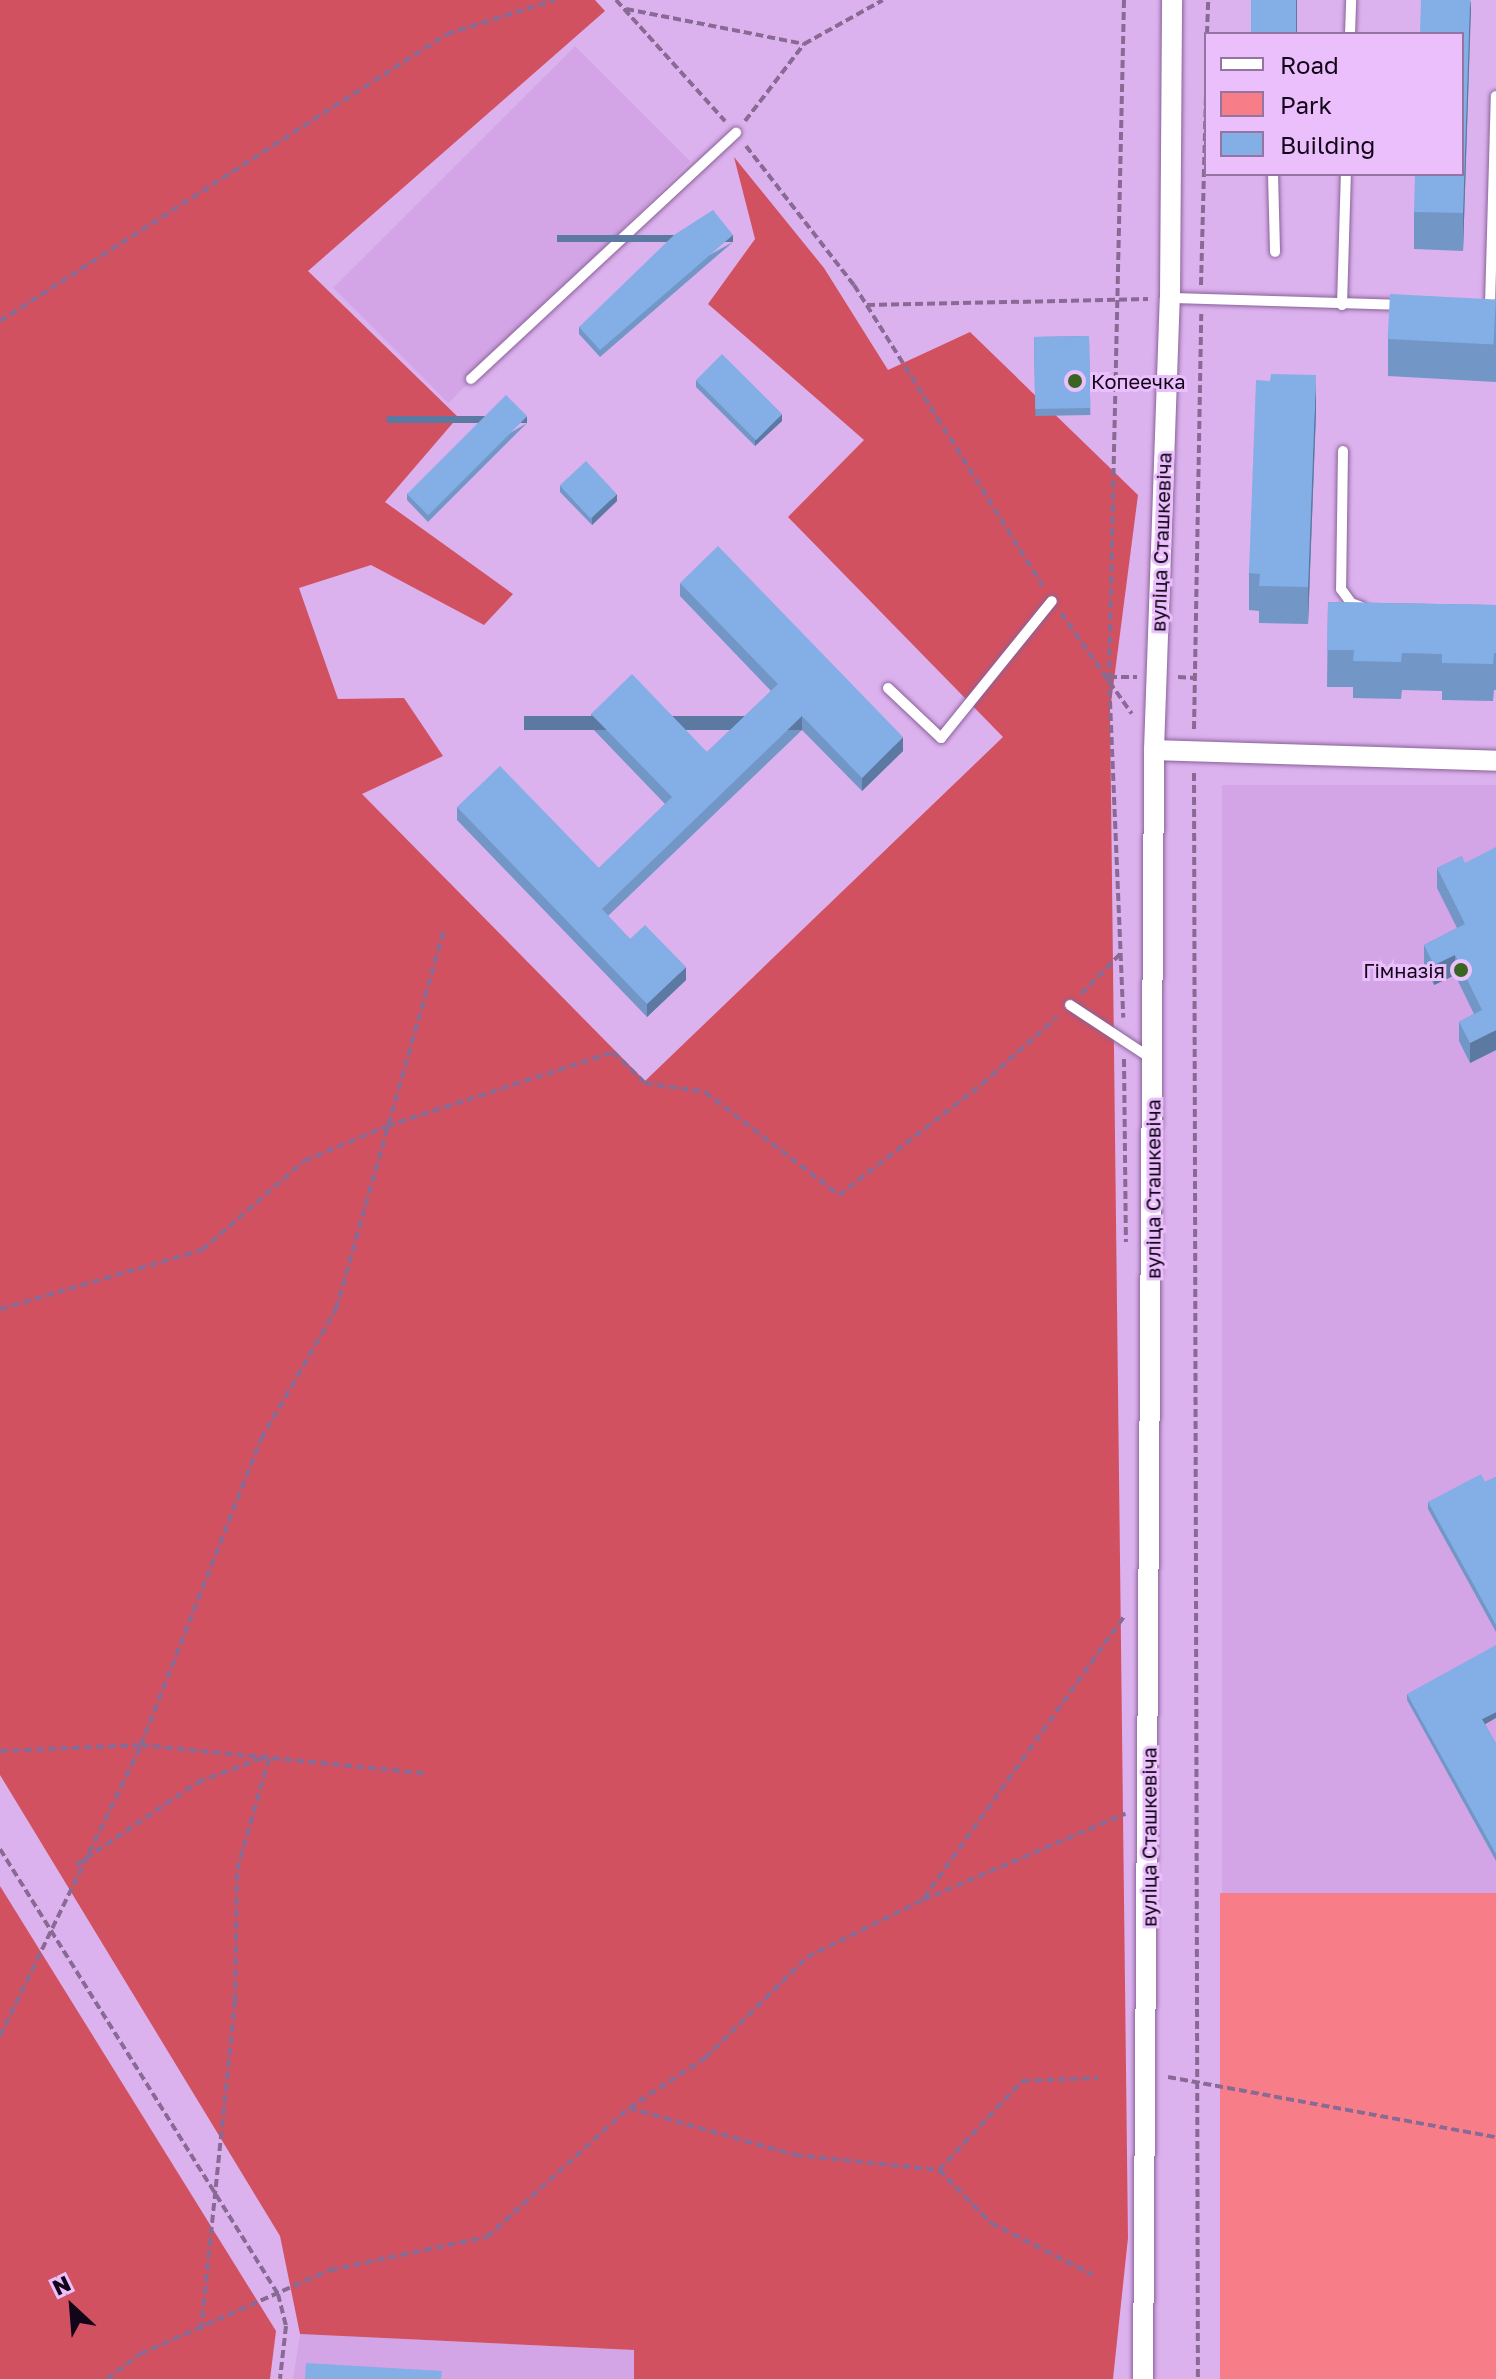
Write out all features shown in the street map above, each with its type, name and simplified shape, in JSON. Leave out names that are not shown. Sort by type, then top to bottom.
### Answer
[{"type":"street","name":"вуліца Сташкевіча","points":[[1143,2379],[1148,2074],[1154,750],[1170,298],[1172,0]]},
{"type":"street","points":[[1154,750],[1496,761]]},
{"type":"lane","points":[[1350,32],[1351,0]]},
{"type":"lane","points":[[1475,305],[1493,305],[1496,96]]},
{"type":"lane","points":[[471,379],[736,133]]},
{"type":"lane","points":[[1273,176],[1275,252]]},
{"type":"lane","points":[[1342,305],[1346,176]]},
{"type":"lane","points":[[1170,298],[1416,305]]},
{"type":"lane","points":[[1343,451],[1341,589],[1351,603],[1368,610]]},
{"type":"lane","points":[[888,688],[941,738],[1052,601]]},
{"type":"lane","points":[[1070,1005],[1153,1060]]},
{"type":"path","points":[[0,321],[447,34],[555,0]]},
{"type":"path","points":[[616,0],[736,133],[867,305],[1052,601],[1109,677]]},
{"type":"path","points":[[736,133],[804,44],[883,0]]},
{"type":"path","points":[[1123,1040],[1109,677],[1120,299],[1124,0]]},
{"type":"path","points":[[1207,32],[1208,0]]},
{"type":"path","points":[[624,9],[804,44]]},
{"type":"path","points":[[1198,2379],[1200,2083],[1192,1300],[1194,751],[1204,176]]},
{"type":"path","points":[[867,305],[1170,298]]},
{"type":"path","points":[[1109,677],[1195,678]]},
{"type":"path","points":[[0,2036],[141,1745],[261,1439],[336,1309],[444,929]]},
{"type":"path","points":[[0,1309],[202,1250],[304,1161],[387,1126],[613,1052],[645,1083],[705,1092],[839,1195],[982,1084],[1070,1005],[1122,952]]},
{"type":"path","points":[[923,1900],[1131,1607]]},
{"type":"path","points":[[0,1751],[141,1745],[270,1755],[424,1773]]},
{"type":"path","points":[[76,1865],[198,1782],[270,1755]]},
{"type":"path","points":[[201,2330],[235,2001],[237,1870],[270,1755]]},
{"type":"path","points":[[107,2379],[140,2354],[201,2330],[330,2270],[487,2237],[629,2108],[705,2058],[807,1957],[923,1900],[1133,1810]]},
{"type":"path","points":[[0,1849],[50,1934],[278,2294],[286,2326],[280,2379]]},
{"type":"path","points":[[1148,2074],[1496,2137]]},
{"type":"path","points":[[939,2170],[1022,2081],[1098,2078]]},
{"type":"path","points":[[629,2108],[795,2155],[939,2170],[991,2223],[1093,2275]]},
{"type":"shaded area","points":[[0,0],[595,0],[605,11],[308,271],[458,417],[385,502],[513,594],[484,625],[371,565],[299,588],[338,699],[404,698],[443,756],[362,794],[645,1081],[1003,737],[788,517],[864,440],[708,304],[755,239],[734,157],[824,268],[888,370],[970,332],[1138,495],[1110,711],[1128,2238],[1113,2379],[634,2379],[634,2350],[300,2334],[280,2236],[0,1775]]},
{"type":"shaded area","points":[[575,46],[690,161],[448,403],[333,288]]},
{"type":"shaded area","points":[[1222,785],[1496,785],[1496,1893],[1222,1893]]},
{"type":"shaded area","points":[[0,1886],[276,2331],[270,2379],[0,2379]]},
{"type":"shaded area","points":[[300,2334],[634,2350],[634,2379],[293,2379]]},
{"type":"green space","points":[[1220,1893],[1496,1893],[1496,2379],[1220,2379]]},
{"type":"building","points":[[1251,0],[1296,0],[1296,32],[1251,32]]},
{"type":"building","points":[[1421,0],[1470,0],[1463,213],[1414,212],[1415,176],[1464,176],[1464,32],[1420,32]]},
{"type":"building","points":[[713,210],[733,235],[600,350],[579,327],[674,235]]},
{"type":"building","points":[[1390,294],[1496,300],[1493,344],[1388,339]]},
{"type":"building","points":[[1089,336],[1090,408],[1035,409],[1034,337]]},
{"type":"building","points":[[722,354],[782,414],[756,440],[696,380]]},
{"type":"building","points":[[1271,374],[1316,375],[1308,587],[1259,586],[1260,574],[1249,573],[1256,380],[1270,381]]},
{"type":"building","points":[[506,395],[527,416],[428,515],[407,494]]},
{"type":"building","points":[[586,461],[617,494],[590,518],[560,486]]},
{"type":"building","points":[[718,546],[903,737],[862,778],[802,716],[602,909],[630,939],[645,925],[686,967],[647,1004],[457,807],[500,766],[599,868],[672,797],[591,714],[632,674],[707,752],[778,684],[680,583]]},
{"type":"building","points":[[1328,602],[1496,605],[1496,653],[1493,664],[1442,663],[1442,654],[1402,653],[1401,662],[1353,661],[1354,650],[1327,650]]},
{"type":"building","name":"Гімназія","points":[[1496,847],[1496,1030],[1470,1043],[1459,1022],[1482,1010],[1455,955],[1434,965],[1424,945],[1465,924],[1437,868],[1462,856],[1465,863]]},
{"type":"building","points":[[1481,1474],[1485,1482],[1496,1477],[1496,1625],[1428,1502]]},
{"type":"building","points":[[1496,1645],[1496,1712],[1482,1719],[1496,1744],[1496,1854],[1407,1694]]},
{"type":"building","points":[[306,2363],[442,2371],[441,2379],[305,2379]]},
{"type":"place","name":"Копеечка","points":[[1075,381]]},
{"type":"place","name":"Гімназія","points":[[1461,970]]}]
